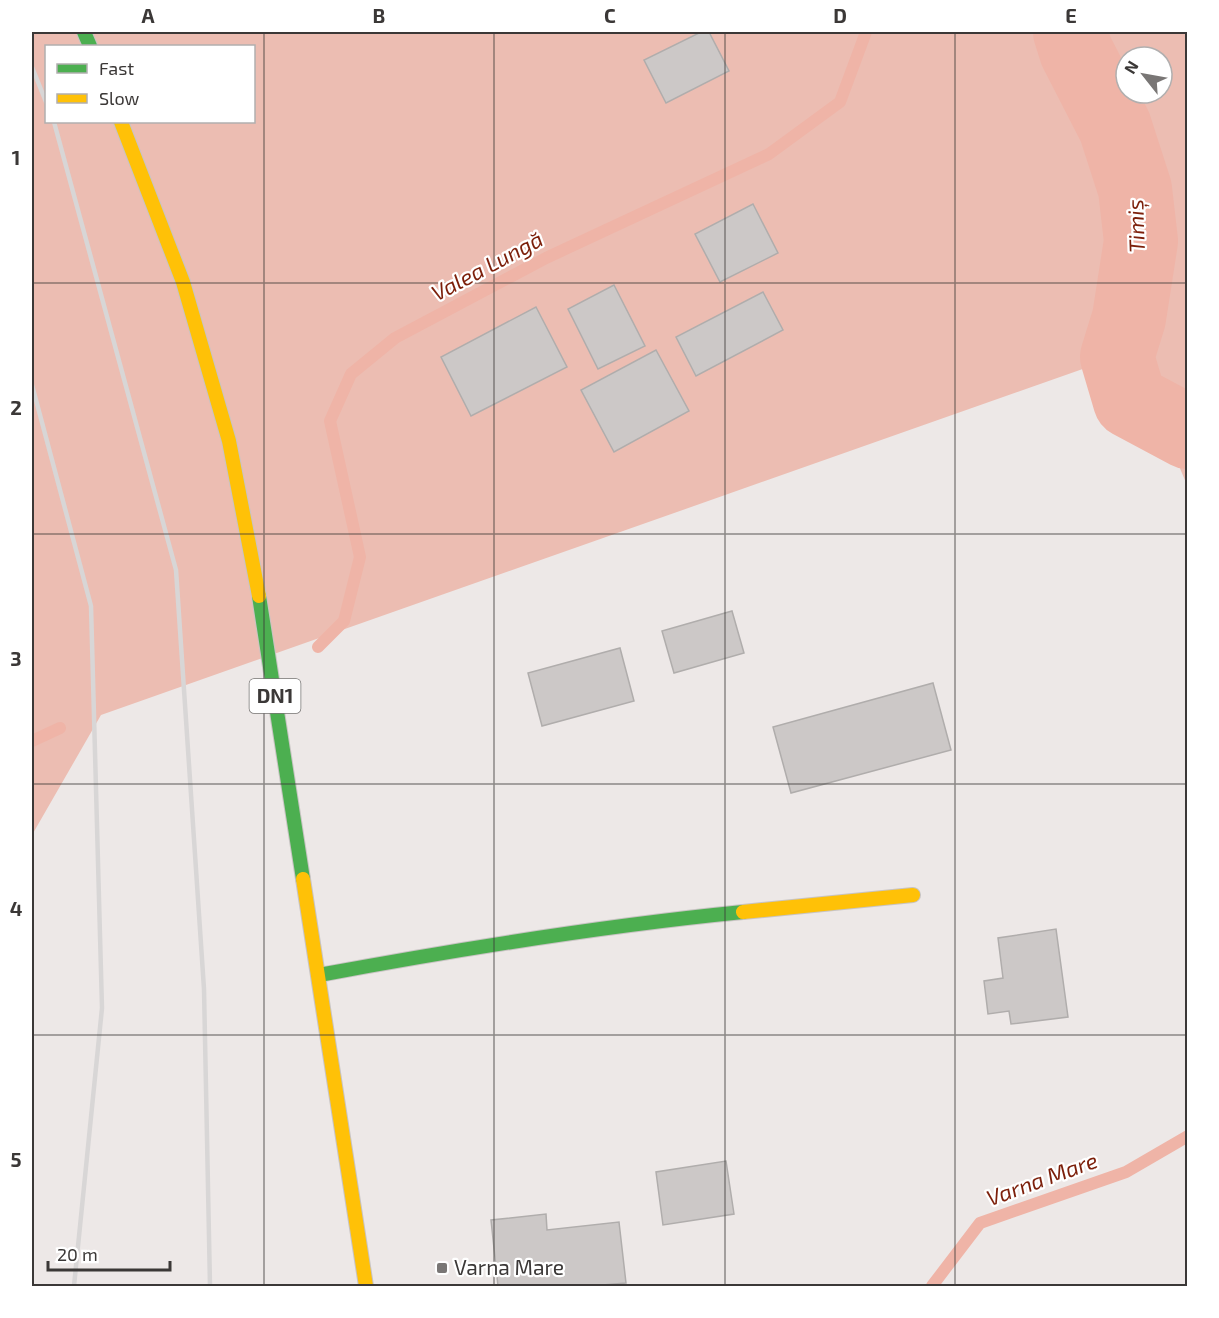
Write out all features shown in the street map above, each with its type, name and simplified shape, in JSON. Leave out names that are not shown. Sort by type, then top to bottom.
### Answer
[{"type":"main road","name":"DN1","points":[[121,123],[183,282],[229,441],[255,574],[366,1287]]},
{"type":"main road","points":[[319,975],[436,953],[663,920],[914,895]]},
{"type":"shaded area","points":[[32,32],[1187,32],[1187,485],[1131,352],[101,715],[32,835]]},
{"type":"building","points":[[701,32],[709,32],[729,71],[666,103],[644,60]]},
{"type":"building","points":[[753,204],[778,253],[720,282],[695,234]]},
{"type":"building","points":[[614,285],[645,346],[598,369],[568,309]]},
{"type":"building","points":[[763,292],[783,330],[696,376],[676,337]]},
{"type":"building","points":[[536,307],[567,367],[471,416],[441,357]]},
{"type":"building","points":[[656,350],[689,411],[614,452],[581,390]]},
{"type":"building","points":[[732,611],[744,653],[674,673],[662,631]]},
{"type":"building","points":[[620,648],[634,701],[542,726],[528,673]]},
{"type":"building","points":[[933,683],[951,750],[791,793],[773,727]]},
{"type":"building","points":[[1056,929],[1068,1017],[1011,1024],[1009,1011],[988,1014],[984,981],[1003,978],[998,938]]},
{"type":"building","points":[[726,1161],[734,1214],[663,1225],[656,1172]]},
{"type":"building","points":[[546,1214],[547,1230],[619,1222],[626,1283],[591,1286],[498,1286],[491,1220]]},
{"type":"waterway","name":"Valea Lungă","points":[[318,647],[344,621],[360,557],[330,421],[351,374],[395,338],[546,258],[769,154],[840,102],[866,32]]},
{"type":"waterway","name":"Timiș","points":[[1070,32],[1076,51],[1115,127],[1135,189],[1141,241],[1129,318],[1117,357],[1130,401],[1188,432]]},
{"type":"waterway","name":"Valea Lungă","points":[[32,741],[60,728]]},
{"type":"waterway","name":"Varna Mare","points":[[932,1286],[980,1223],[1126,1172],[1188,1136]]},
{"type":"railway","points":[[32,67],[45,100]]},
{"type":"railway","points":[[54,123],[176,570],[204,989],[210,1286]]},
{"type":"railway","points":[[32,385],[91,606],[102,1008],[74,1286]]},
{"type":"traffic: fast","points":[[84,32],[90,45]]},
{"type":"traffic: fast","points":[[259,596],[303,879]]},
{"type":"traffic: fast","points":[[319,975],[530,939],[743,912]]},
{"type":"traffic: slow","points":[[121,123],[183,282],[229,441],[259,596]]},
{"type":"traffic: slow","points":[[303,879],[366,1286]]},
{"type":"traffic: slow","points":[[743,912],[913,895]]},
{"type":"place","name":"Varna Mare","points":[[442,1268]]}]
